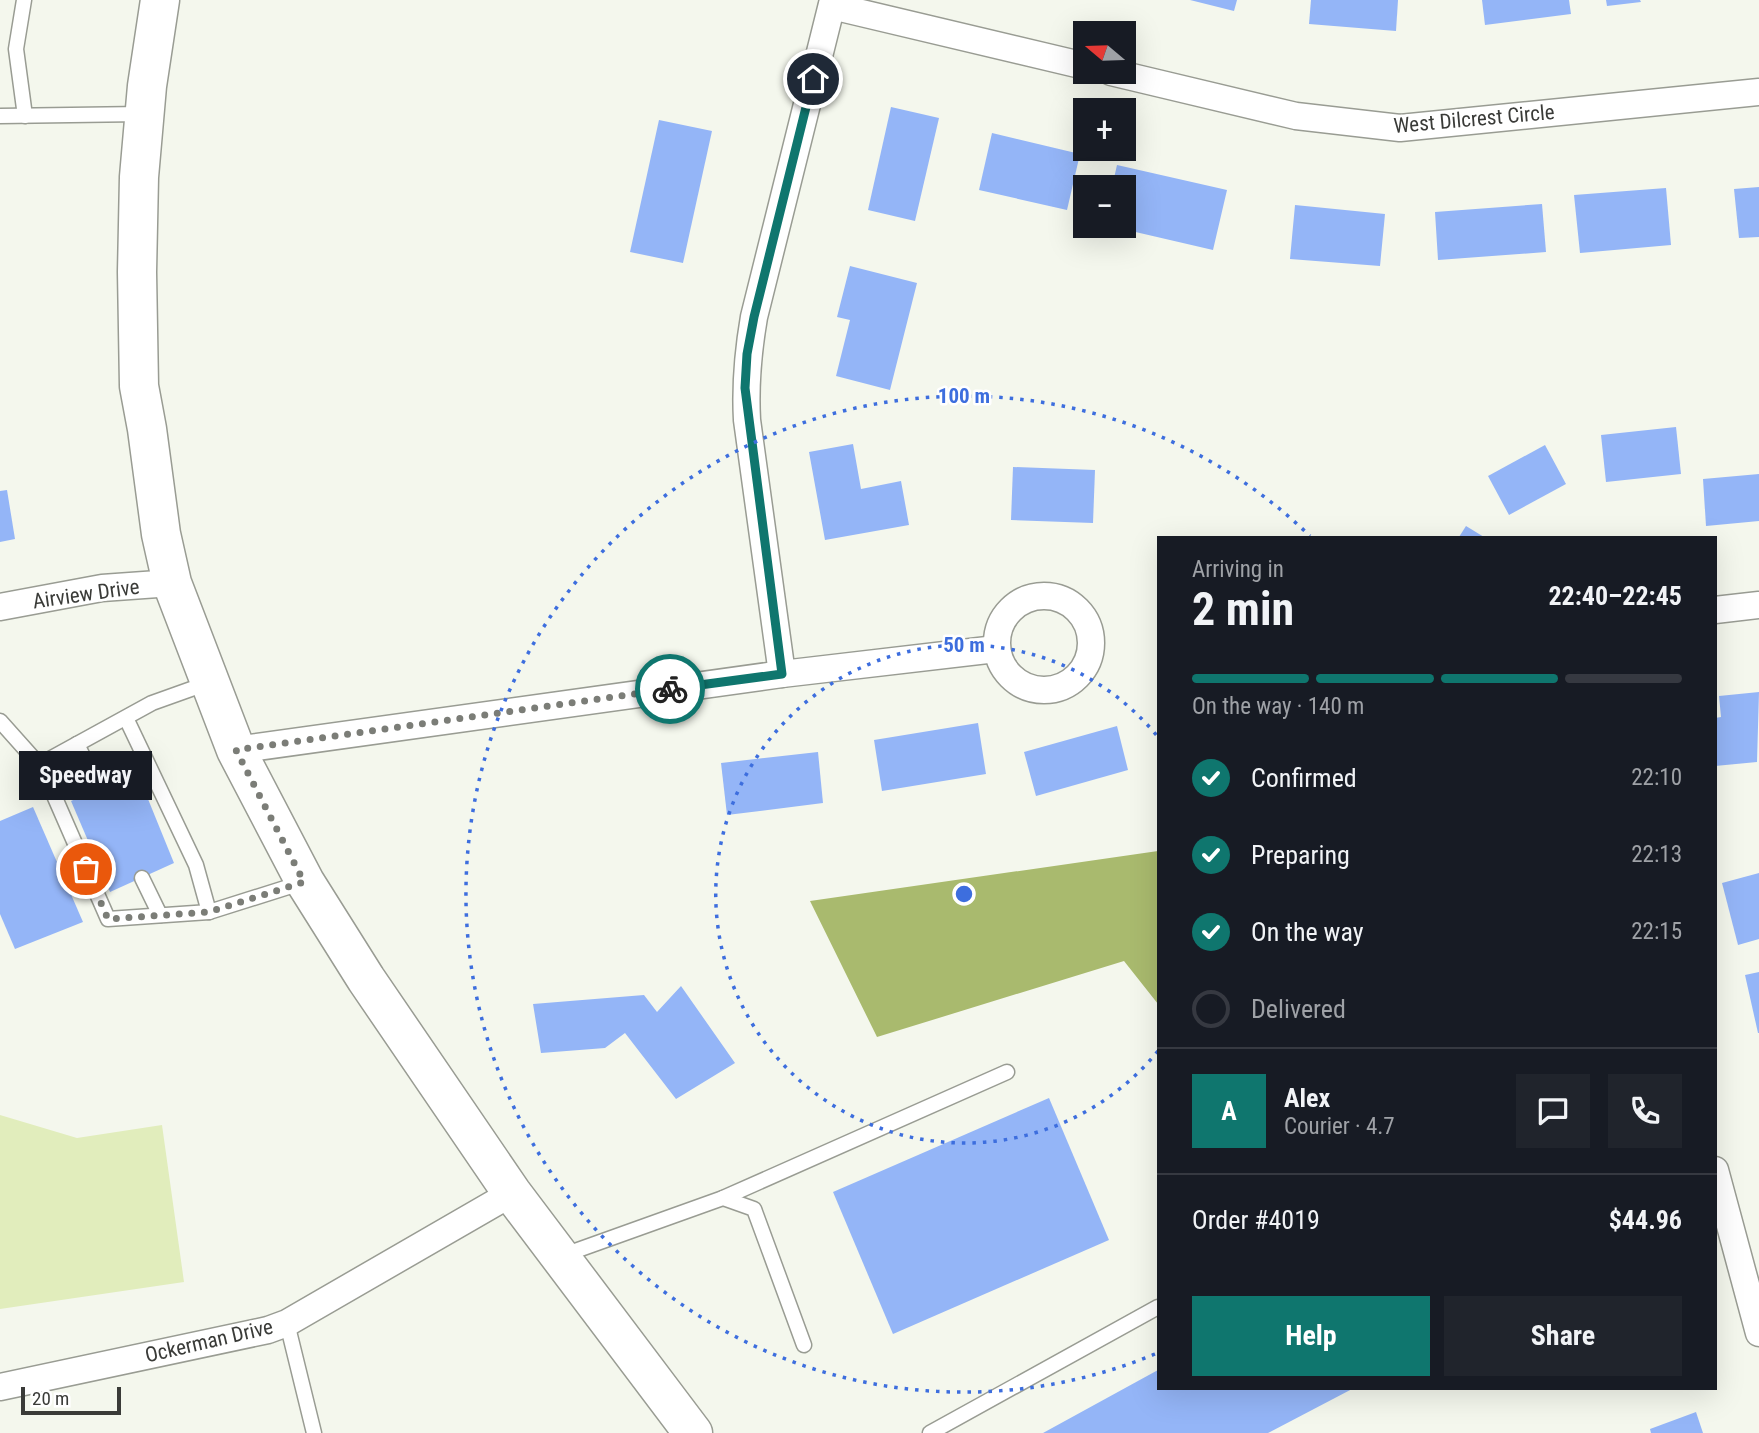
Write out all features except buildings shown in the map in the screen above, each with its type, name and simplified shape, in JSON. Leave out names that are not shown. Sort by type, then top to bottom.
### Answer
[{"type":"main road","points":[[160,0],[139,177],[139,386],[161,534],[172,583],[236,750],[304,882],[366,979],[512,1193],[693,1433]]},
{"type":"street","points":[[782,674],[747,420],[747,354],[832,3],[1073,63]]},
{"type":"street","name":"West Dilcrest Circle","points":[[1136,78],[1296,116],[1400,128],[1759,92]]},
{"type":"street","name":"Airview Drive","points":[[0,607],[102,588],[172,583]]},
{"type":"street","points":[[1717,610],[1759,605]]},
{"type":"street","points":[[236,750],[782,674],[996,649]]},
{"type":"street","points":[[1717,1177],[1759,1334]]},
{"type":"street","name":"Ockerman Drive","points":[[0,1387],[268,1330],[286,1323],[512,1193]]},
{"type":"lane","points":[[24,0],[16,49],[25,116]]},
{"type":"lane","points":[[0,116],[145,114]]},
{"type":"lane","points":[[39,765],[152,704],[210,682]]},
{"type":"lane","points":[[126,718],[196,865],[209,912]]},
{"type":"lane","points":[[0,721],[39,765],[108,919],[209,912],[304,882]]},
{"type":"lane","points":[[77,744],[99,789]]},
{"type":"lane","points":[[142,878],[160,915]]},
{"type":"lane","points":[[560,1256],[723,1198],[1007,1072]]},
{"type":"lane","points":[[723,1198],[754,1209],[803,1345]]},
{"type":"lane","points":[[930,1433],[1157,1308]]},
{"type":"lane","points":[[286,1323],[314,1433]]},
{"type":"green space","points":[[1157,851],[1157,1003],[1124,961],[877,1037],[810,901]]},
{"type":"green space","points":[[0,1115],[77,1138],[162,1125],[184,1282],[0,1309]]},
{"type":"way so far","points":[[86,869],[108,919],[209,912],[304,882],[236,750],[670,689]]},
{"type":"place","name":"Speedway","points":[[86,869]]},
{"type":"route","points":[[670,689],[782,674],[747,420],[745,388],[747,354],[754,317],[813,79]]}]
